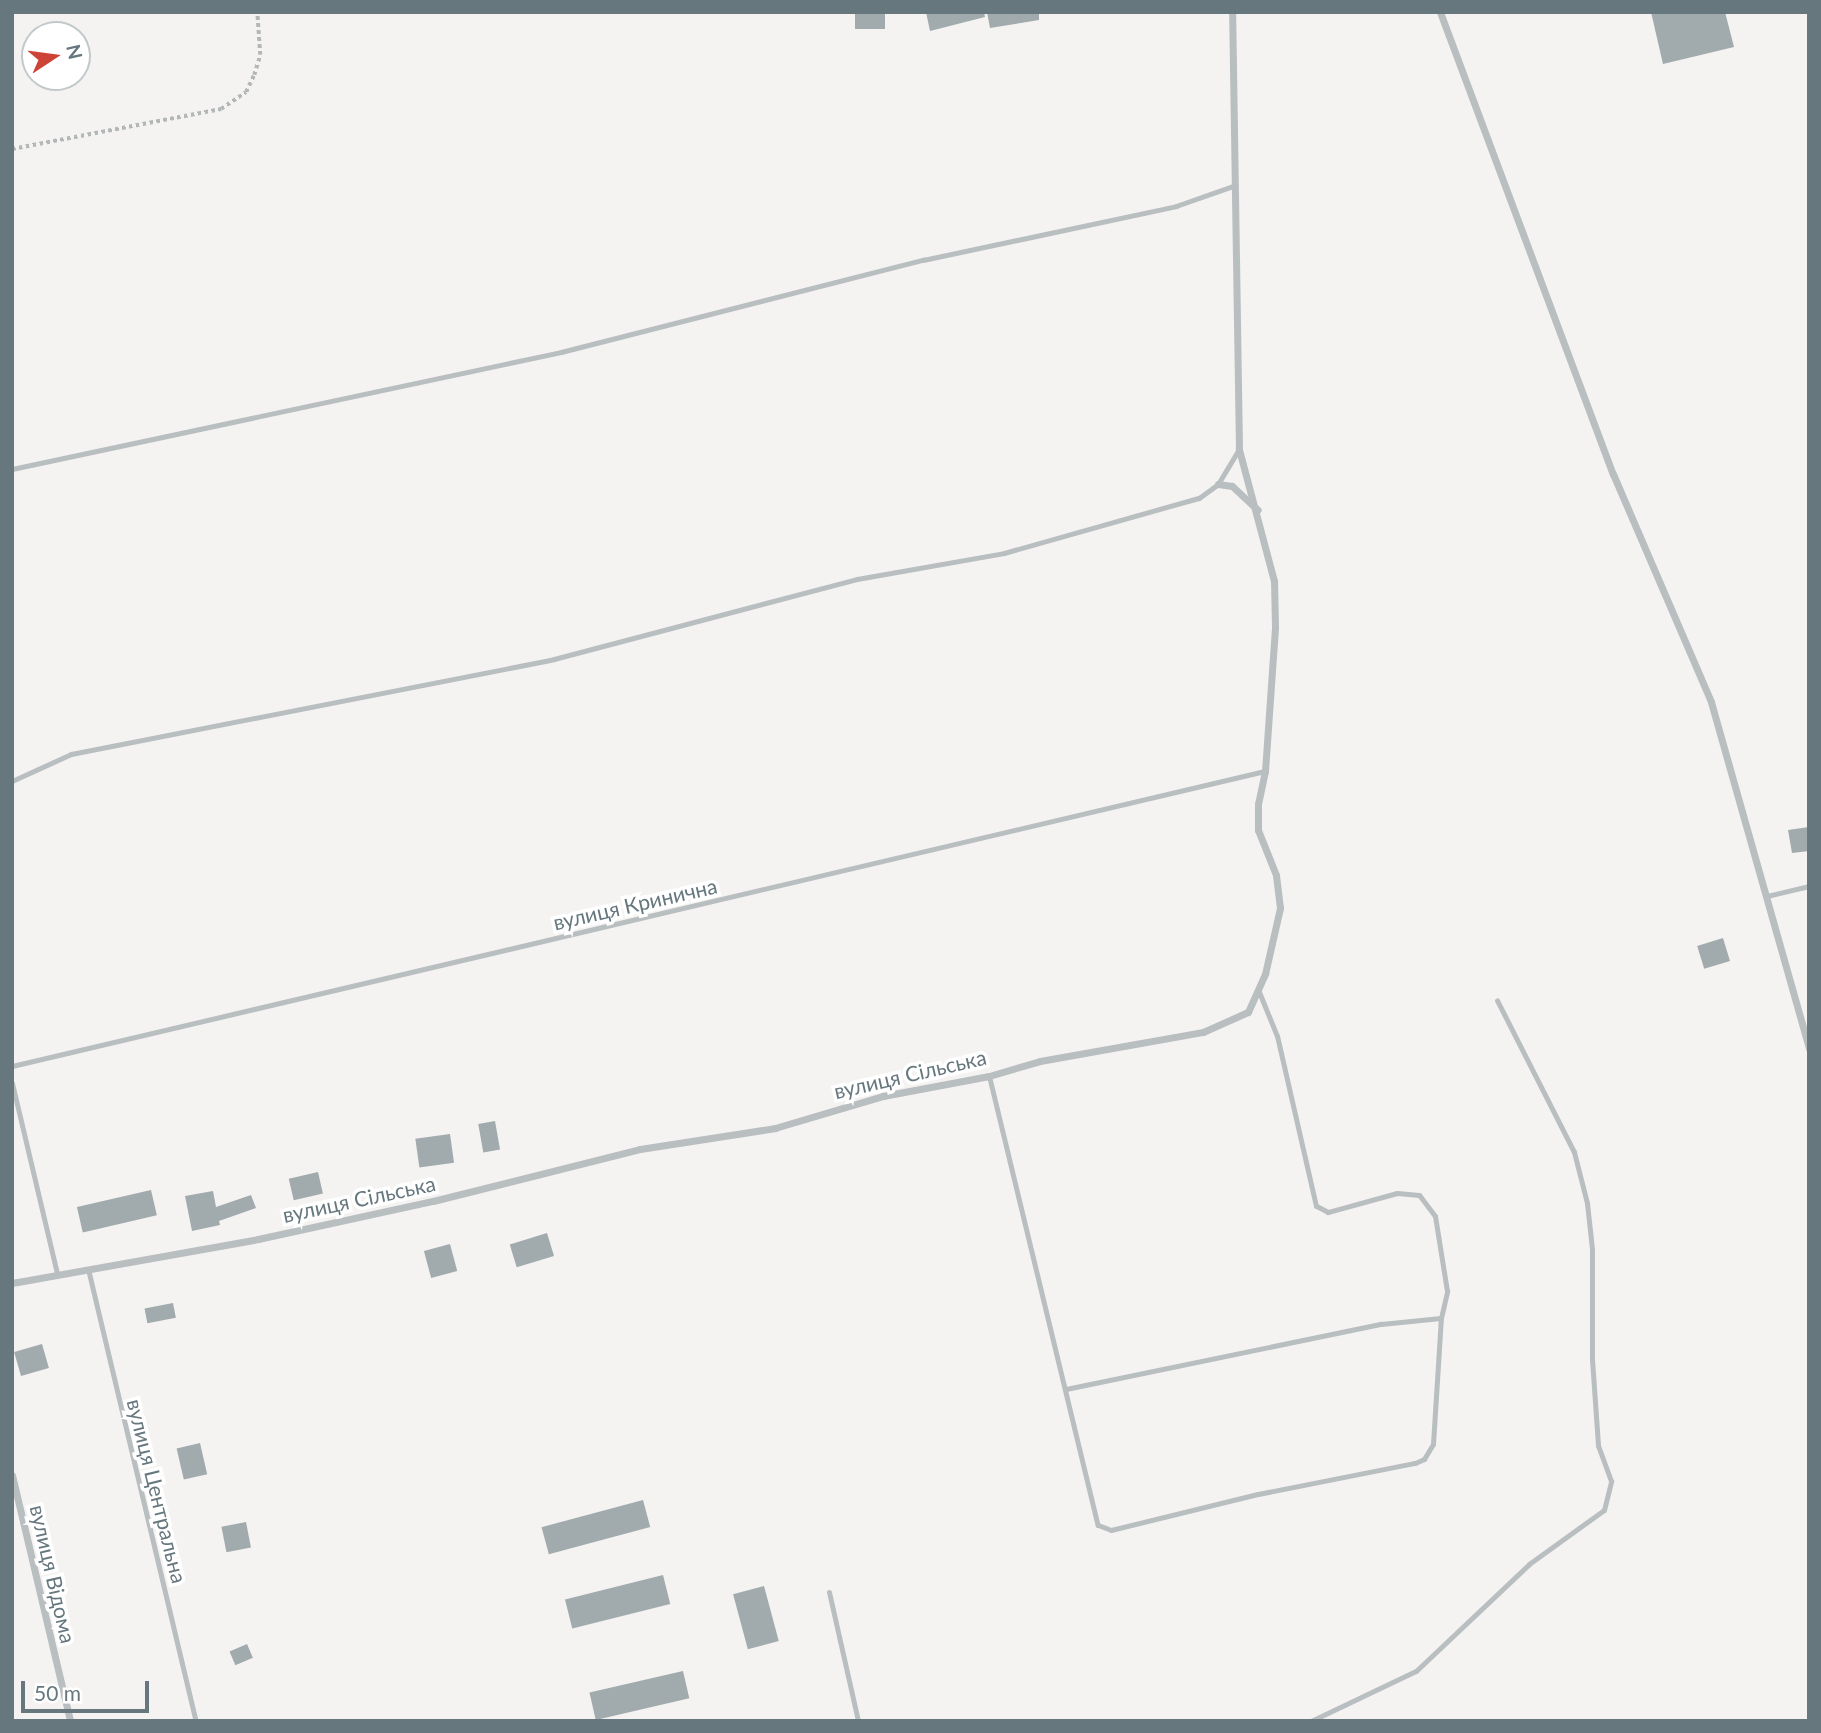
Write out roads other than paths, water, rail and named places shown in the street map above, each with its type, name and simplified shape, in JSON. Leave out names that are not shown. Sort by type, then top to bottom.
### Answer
[{"type":"street","name":"вулиця Сільська","points":[[12,1283],[419,1204],[640,1149],[775,1128],[883,1096],[989,1076],[1040,1061],[1213,1029],[1248,1012],[1259,992],[1280,908],[1276,876],[1258,830],[1258,804],[1265,771],[1274,581],[1258,510],[1240,449],[1233,186],[1232,12]]},
{"type":"street","points":[[1440,12],[1613,474],[1711,702],[1809,1049]]},
{"type":"street","points":[[1218,484],[1232,486],[1258,510]]},
{"type":"street","name":"вулиця Відома","points":[[12,1475],[69,1721]]},
{"type":"lane","points":[[12,469],[561,352],[923,260],[1176,206],[1233,186]]},
{"type":"lane","points":[[12,781],[71,754],[290,707],[344,702],[554,659],[856,579],[1003,553],[1199,498],[1218,484],[1240,449]]},
{"type":"lane","name":"вулиця Кринична","points":[[12,1066],[1265,771]]},
{"type":"lane","points":[[1767,896],[1809,886]]},
{"type":"lane","points":[[989,1076],[1066,1389],[1094,1518],[1111,1530],[1424,1459],[1433,1444],[1441,1318],[1447,1291],[1435,1216],[1419,1195],[1397,1193],[1328,1212],[1320,1210],[1311,1198],[1290,1086],[1259,992]]},
{"type":"lane","points":[[1311,1721],[1416,1671],[1529,1564],[1605,1510],[1611,1481],[1598,1445],[1592,1359],[1592,1249],[1587,1203],[1574,1152],[1497,1000]]},
{"type":"lane","points":[[12,1083],[57,1274]]},
{"type":"lane","name":"вулиця Центральна","points":[[88,1269],[196,1721]]},
{"type":"lane","points":[[1066,1389],[1381,1324],[1441,1318]]},
{"type":"lane","points":[[829,1592],[858,1721]]}]
